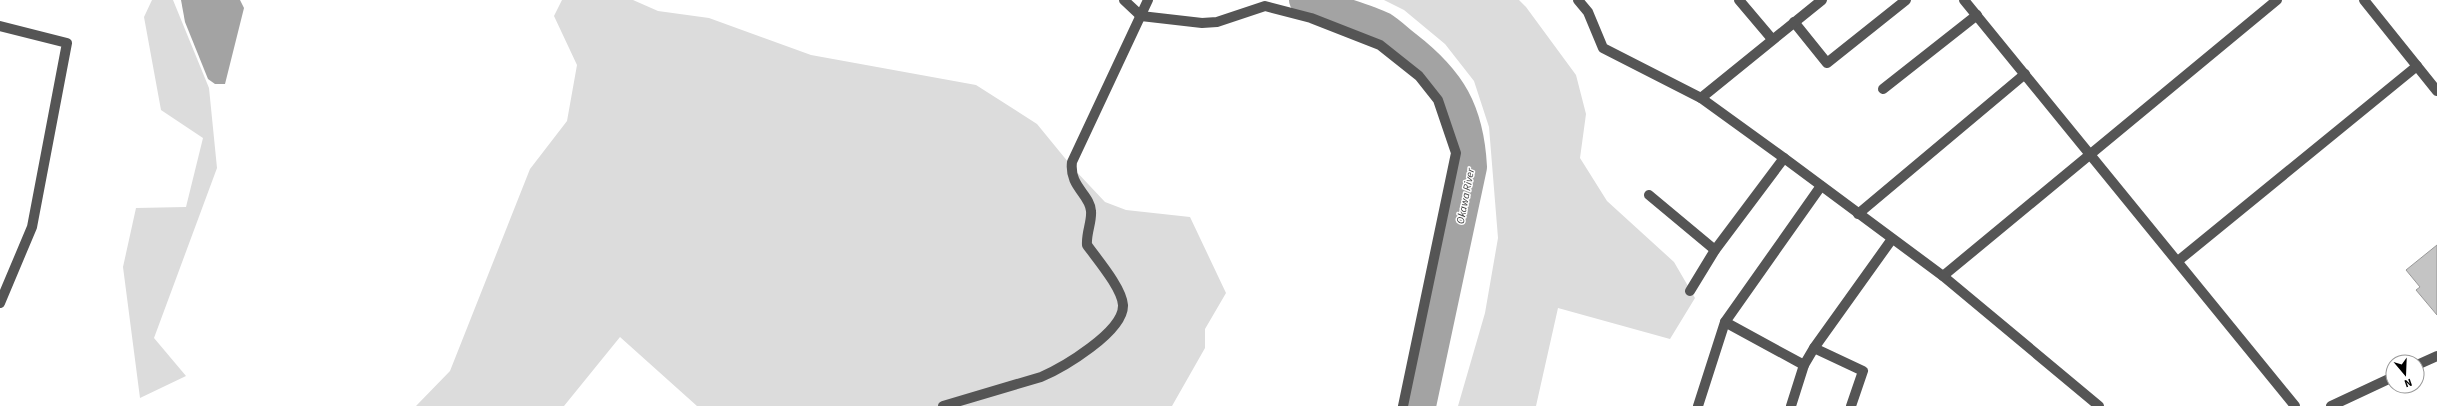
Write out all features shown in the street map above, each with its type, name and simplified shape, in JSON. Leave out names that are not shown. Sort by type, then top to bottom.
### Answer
[{"type":"street","points":[[1124,0],[1141,16],[1202,23],[1217,22],[1265,6],[1311,18],[1380,45],[1419,76],[1438,100],[1456,153],[1403,406]]},
{"type":"street","points":[[943,406],[1041,378],[1100,341],[1120,314],[1123,306],[1119,292],[1087,245],[1086,238],[1091,210],[1074,180],[1071,170],[1072,162],[1148,0]]},
{"type":"street","points":[[1578,0],[1588,12],[1603,48],[1701,98],[1943,276],[2100,406]]},
{"type":"street","points":[[1739,0],[1772,39]]},
{"type":"street","points":[[1701,98],[1822,0]]},
{"type":"street","points":[[1794,22],[1827,63],[1906,0]]},
{"type":"street","points":[[1964,0],[2092,155],[2295,406]]},
{"type":"street","points":[[1943,276],[2092,155],[2277,0]]},
{"type":"street","points":[[2364,0],[2437,90]]},
{"type":"street","points":[[1883,89],[1976,15]]},
{"type":"street","points":[[0,26],[67,43],[32,228],[0,303]]},
{"type":"street","points":[[2178,262],[2417,66]]},
{"type":"street","points":[[1858,214],[2025,74]]},
{"type":"street","points":[[1690,291],[1715,250],[1784,158]]},
{"type":"street","points":[[1698,406],[1725,322],[1821,186]]},
{"type":"street","points":[[1649,195],[1715,250]]},
{"type":"street","points":[[1791,406],[1804,365],[1814,348],[1892,239]]},
{"type":"street","points":[[1725,322],[1804,365]]},
{"type":"street","points":[[1814,348],[1863,371],[1851,406]]},
{"type":"street","points":[[2425,361],[2437,356]]},
{"type":"street","points":[[2331,406],[2385,381]]},
{"type":"shaded area","points":[[152,0],[173,0],[209,88],[217,168],[154,338],[186,376],[140,398],[123,267],[136,208],[186,207],[203,138],[161,110],[144,17]]},
{"type":"shaded area","points":[[181,0],[240,0],[244,8],[225,84],[215,84],[208,79],[185,22]]},
{"type":"shaded area","points":[[562,0],[633,0],[658,11],[709,18],[811,55],[976,85],[1037,124],[1073,168],[1105,202],[1126,210],[1190,217],[1226,293],[1205,329],[1205,348],[1172,406],[697,406],[620,337],[564,406],[416,406],[450,371],[530,169],[567,121],[577,65],[554,16]]},
{"type":"shaded area","points":[[1384,0],[1519,0],[1526,7],[1576,75],[1586,114],[1580,158],[1607,201],[1674,262],[1695,298],[1670,339],[1558,308],[1536,406],[1458,406],[1485,313],[1498,238],[1489,127],[1474,81],[1445,44],[1404,10]]},
{"type":"building","points":[[2437,245],[2437,315],[2416,290],[2420,287],[2406,270]]},
{"type":"waterway","name":"Okawa River","points":[[1304,0],[1365,20],[1389,31],[1435,71],[1446,84],[1455,98],[1467,129],[1472,167],[1421,406]]}]
